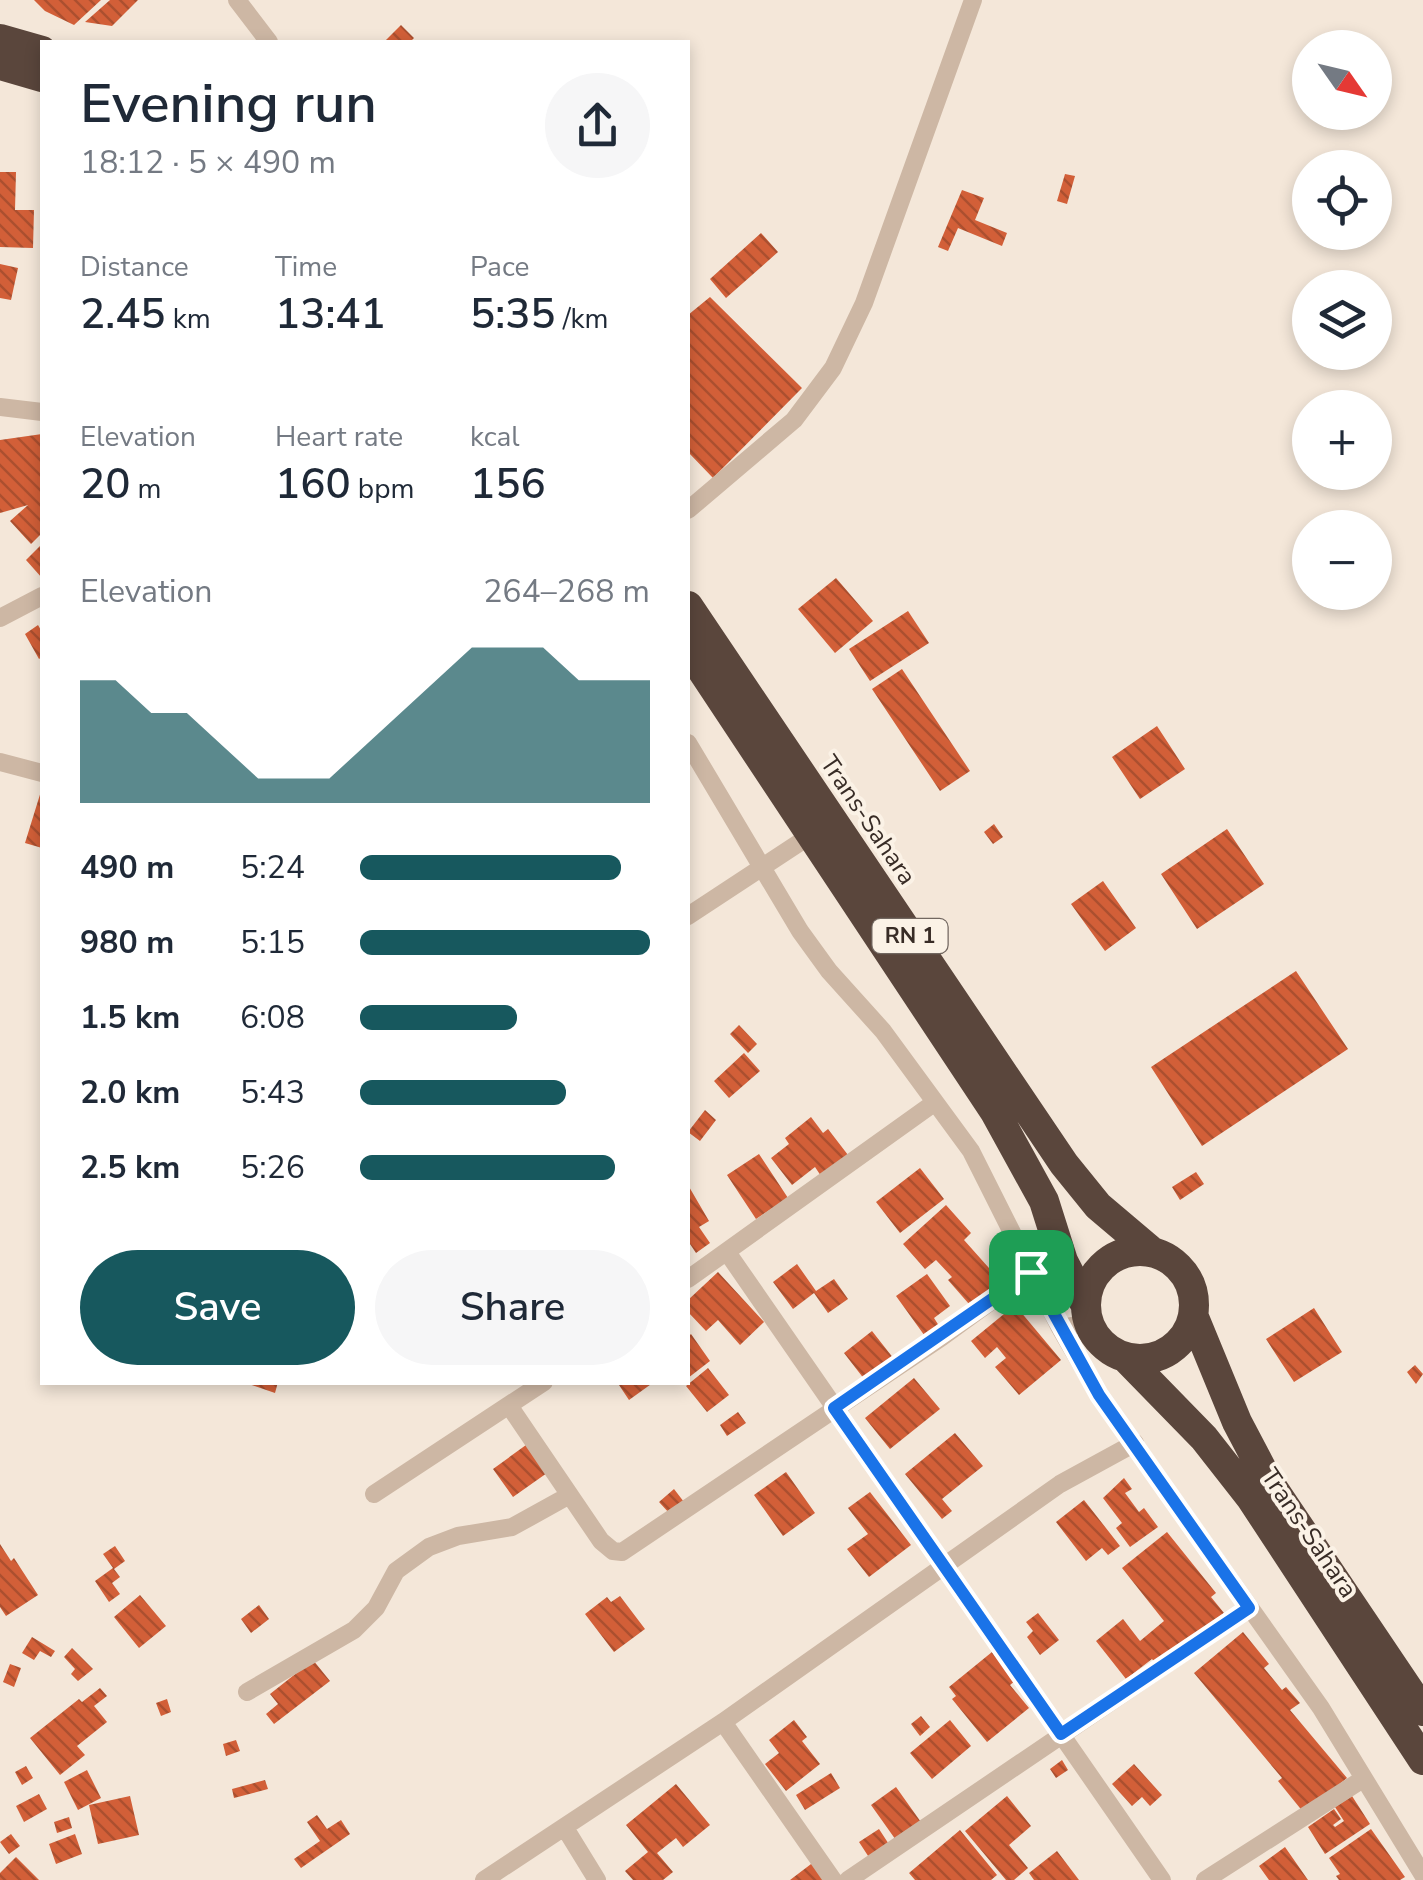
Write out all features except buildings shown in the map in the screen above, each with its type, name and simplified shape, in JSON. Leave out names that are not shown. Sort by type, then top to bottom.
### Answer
[{"type":"highway","points":[[0,39],[40,50]]},
{"type":"highway","points":[[0,65],[40,76]]},
{"type":"highway","name":"Trans-Sahara","points":[[690,609],[1064,1164],[1098,1206],[1150,1250]]},
{"type":"highway","name":"RN 1","points":[[691,661],[811,835],[1027,1166],[1044,1201],[1078,1318]]},
{"type":"highway","points":[[1131,1250],[1150,1250],[1168,1257],[1182,1269],[1192,1287],[1193,1316],[1181,1341],[1166,1353],[1148,1359],[1112,1352],[1078,1318],[1098,1269],[1131,1250]]},
{"type":"highway","name":"Trans-Sahara","points":[[1193,1316],[1237,1422],[1268,1481],[1423,1711]]},
{"type":"highway","name":"Trans-Sahara","points":[[1125,1357],[1204,1438],[1251,1498],[1423,1760]]},
{"type":"street","points":[[237,0],[267,40]]},
{"type":"street","points":[[690,508],[794,420],[847,343],[973,0]]},
{"type":"street","points":[[0,407],[40,412]]},
{"type":"street","points":[[0,618],[40,597]]},
{"type":"street","points":[[690,746],[800,931],[882,1031],[982,1171],[1031,1272],[1078,1318],[1099,1395],[1321,1708],[1423,1874]]},
{"type":"street","points":[[0,762],[40,772]]},
{"type":"street","points":[[690,915],[811,835]]},
{"type":"street","points":[[690,1277],[934,1104]]},
{"type":"street","points":[[727,1252],[1162,1880]]},
{"type":"street","points":[[510,1407],[568,1496],[608,1548],[622,1552],[1031,1272]]},
{"type":"street","points":[[374,1494],[540,1385]]},
{"type":"street","points":[[484,1880],[723,1722],[1060,1484],[1135,1443]]},
{"type":"street","points":[[248,1692],[354,1630],[376,1608],[396,1571],[429,1546],[458,1536],[512,1528],[568,1496]]},
{"type":"street","points":[[848,1880],[1249,1608]]},
{"type":"street","points":[[723,1722],[834,1880]]},
{"type":"street","points":[[1205,1880],[1363,1779]]},
{"type":"street","points":[[565,1828],[596,1880]]},
{"type":"route","points":[[1031,1272],[1099,1395],[1249,1608],[1061,1734],[834,1408],[1031,1272]]}]
